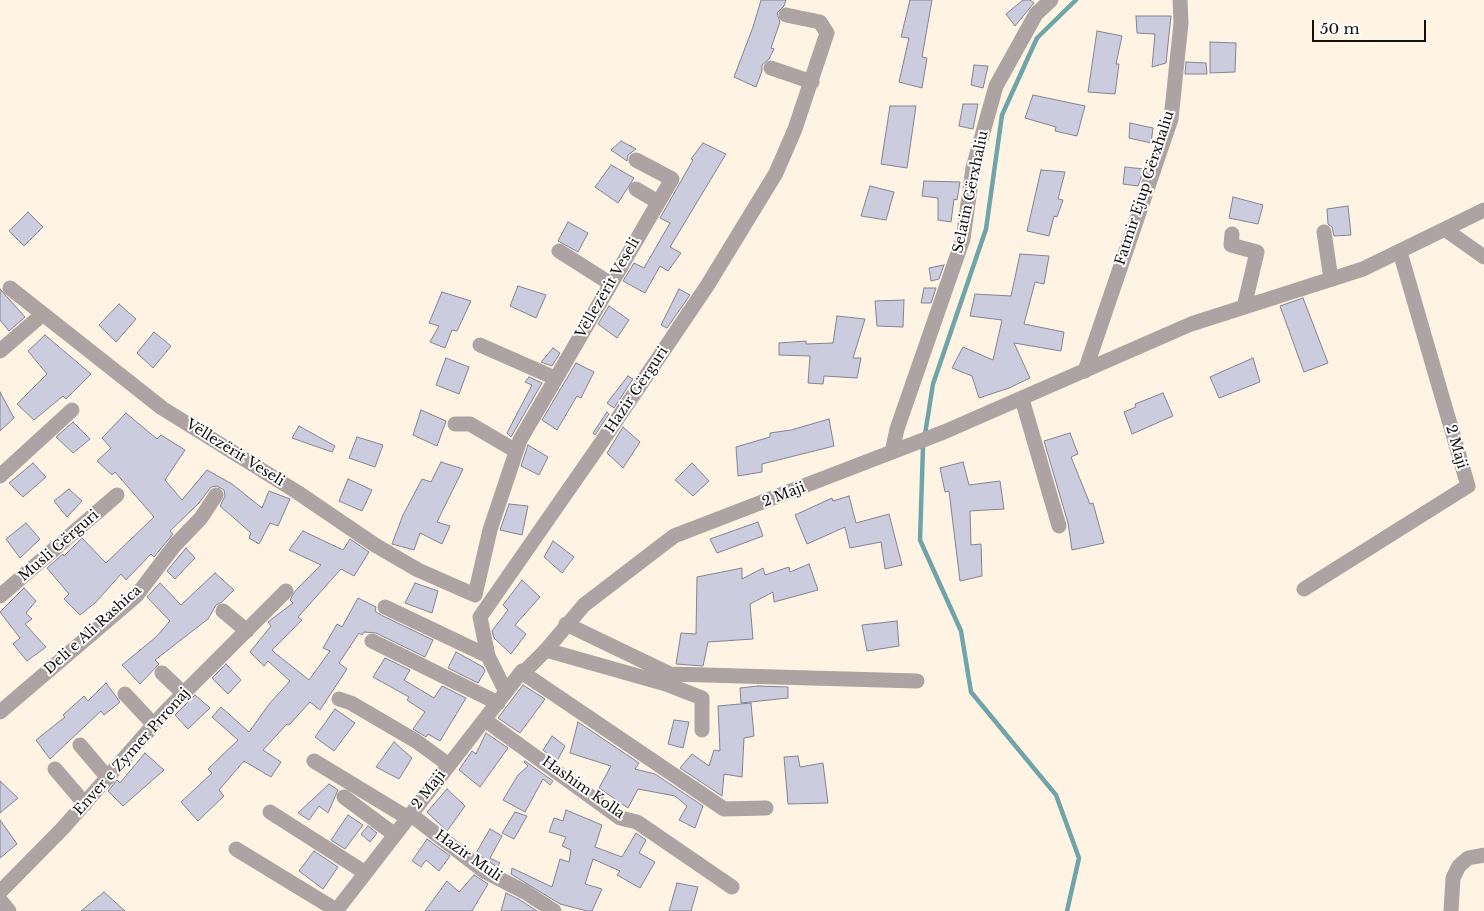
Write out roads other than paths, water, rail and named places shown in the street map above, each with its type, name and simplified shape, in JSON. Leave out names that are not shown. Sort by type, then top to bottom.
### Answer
[{"type":"street","name":"Selatin Gërxhaliu","points":[[892,452],[897,429],[964,239],[973,168],[996,86],[1036,14],[1051,0]]},
{"type":"street","name":"Fatmir Ejup Gërxhaliu","points":[[1085,371],[1171,119],[1181,23],[1180,0]]},
{"type":"street","name":"Hazir Gërguri","points":[[480,617],[602,444],[707,286],[776,173],[812,82],[827,33],[826,28],[820,22],[786,15]]},
{"type":"street","points":[[771,68],[812,82]]},
{"type":"street","name":"Vëllezërit Veseli","points":[[480,617],[475,595],[490,530],[516,451],[555,378],[672,179],[636,160]]},
{"type":"street","points":[[636,189],[658,202]]},
{"type":"street","name":"2 Maji","points":[[336,911],[364,872],[395,835],[522,671],[523,673],[546,650],[584,604],[674,536],[944,432],[1191,324],[1363,269],[1484,210]]},
{"type":"street","points":[[1446,230],[1484,257]]},
{"type":"street","points":[[1324,232],[1331,279]]},
{"type":"street","points":[[1232,234],[1230,245],[1257,252],[1244,307]]},
{"type":"street","points":[[559,251],[610,284]]},
{"type":"street","name":"2 Maji","points":[[1304,589],[1468,486],[1400,252]]},
{"type":"street","name":"Vëllezërit Veseli","points":[[10,288],[162,408],[297,492],[375,545],[418,570],[475,595]]},
{"type":"street","points":[[0,351],[43,314]]},
{"type":"street","points":[[480,346],[555,378]]},
{"type":"street","points":[[1022,399],[1059,526]]},
{"type":"street","points":[[0,476],[72,410]]},
{"type":"street","points":[[455,424],[470,424],[516,451]]},
{"type":"street","name":"Musli Gërguri","points":[[0,596],[117,495]]},
{"type":"street","name":"Deli e Ali Rashica","points":[[0,712],[136,596],[175,545],[201,518],[216,495]]},
{"type":"street","name":"Enver e Zymer Prronaj","points":[[0,892],[85,804],[154,724],[286,592]]},
{"type":"street","points":[[385,607],[488,656]]},
{"type":"street","points":[[223,610],[247,631]]},
{"type":"street","points":[[480,617],[488,656],[502,697]]},
{"type":"street","points":[[566,624],[670,674],[917,681]]},
{"type":"street","points":[[372,641],[502,697]]},
{"type":"street","points":[[546,650],[666,684],[702,698],[702,730]]},
{"type":"street","points":[[162,673],[184,694]]},
{"type":"street","points":[[523,673],[724,808],[766,808]]},
{"type":"street","points":[[125,694],[154,724]]},
{"type":"street","points":[[339,699],[351,703],[416,741],[449,765]]},
{"type":"street","name":"Hashim Kolla","points":[[485,720],[620,818],[638,822],[732,887]]},
{"type":"street","points":[[80,745],[108,778]]},
{"type":"street","name":"Hazir Muli","points":[[314,761],[409,816],[484,871],[525,892],[554,911]]},
{"type":"street","points":[[55,770],[85,804]]},
{"type":"street","points":[[344,797],[395,835]]},
{"type":"street","points":[[270,812],[364,872]]},
{"type":"street","points":[[236,849],[336,911]]},
{"type":"street","points":[[1451,911],[1453,878],[1459,866],[1468,858],[1484,855]]},
{"type":"street","points":[[0,900],[8,911]]},
{"type":"waterway","points":[[1067,911],[1079,858],[1056,795],[971,692],[961,631],[920,540],[923,447],[933,384],[986,229],[1002,115],[1037,38],[1076,0]]}]
